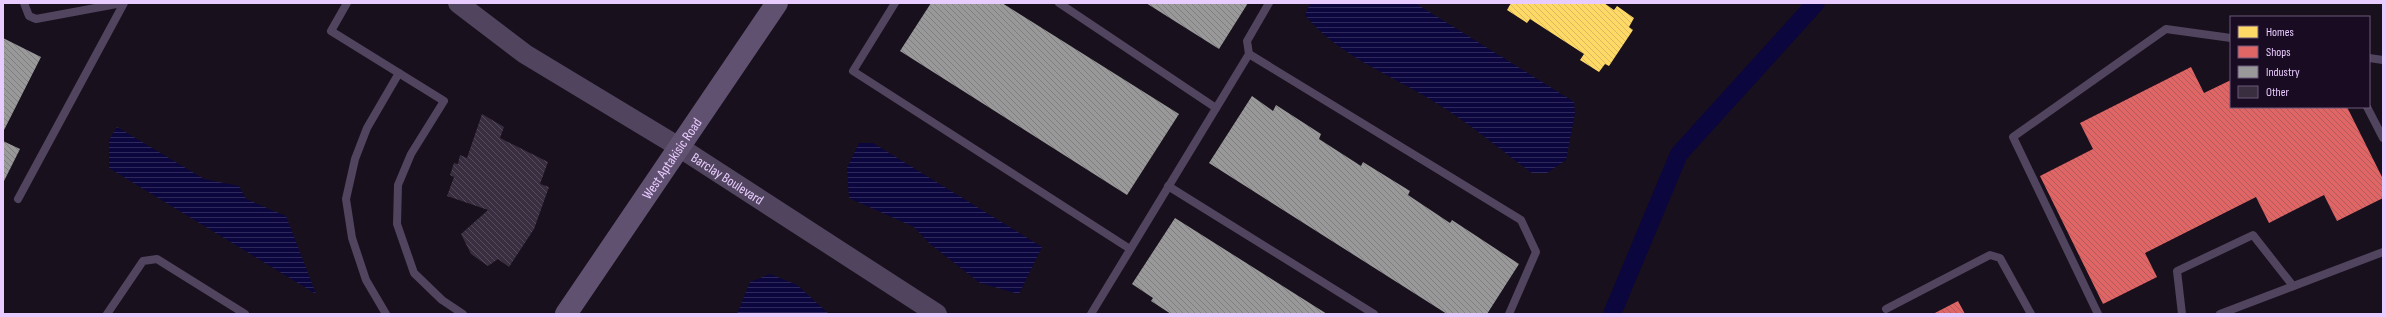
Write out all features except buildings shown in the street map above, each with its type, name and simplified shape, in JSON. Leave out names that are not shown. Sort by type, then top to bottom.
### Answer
[{"type":"main road","name":"West Aptakisic Road","points":[[566,314],[777,3]]},
{"type":"street","name":"Barclay Boulevard","points":[[458,3],[525,54],[679,147],[937,314]]},
{"type":"lane","points":[[24,3],[29,16],[36,19],[123,3]]},
{"type":"lane","points":[[18,199],[123,3]]},
{"type":"lane","points":[[347,3],[332,31],[444,101],[411,154],[398,185],[397,224],[414,273],[442,300],[463,314]]},
{"type":"lane","points":[[896,3],[853,71],[1130,249]]},
{"type":"lane","points":[[1059,3],[1216,108]]},
{"type":"lane","points":[[1102,314],[1092,312],[1249,54],[1247,41],[1269,3]]},
{"type":"lane","points":[[2098,314],[2013,137],[2166,29],[2230,38]]},
{"type":"lane","points":[[1249,54],[1521,220],[1536,252],[1509,314]]},
{"type":"lane","points":[[2370,58],[2383,60]]},
{"type":"lane","points":[[386,314],[366,280],[352,238],[346,199],[355,159],[367,128],[399,73]]},
{"type":"lane","points":[[2368,108],[2383,138]]},
{"type":"lane","points":[[1168,186],[1374,314]]},
{"type":"lane","points":[[2182,314],[2176,271],[2253,235],[2293,286]]},
{"type":"lane","points":[[2220,314],[2383,252]]},
{"type":"lane","points":[[1886,309],[1990,255],[2000,258],[2031,314]]},
{"type":"lane","points":[[107,314],[143,261],[158,259],[245,314]]},
{"type":"lane","points":[[227,314],[232,306]]},
{"type":"shaded area","points":[[1310,3],[1415,3],[1574,102],[1575,113],[1566,160],[1547,173],[1532,173],[1453,114],[1370,66],[1335,43],[1319,30],[1305,15]]},
{"type":"shaded area","points":[[117,127],[204,179],[239,186],[246,199],[286,216],[316,294],[109,168],[109,140]]},
{"type":"shaded area","points":[[859,143],[873,143],[1042,247],[1019,294],[980,283],[929,243],[914,227],[849,198],[847,168]]},
{"type":"shaded area","points":[[770,274],[797,285],[829,314],[737,314],[750,282]]},
{"type":"waterway","points":[[1612,314],[1679,154],[1816,3]]}]
